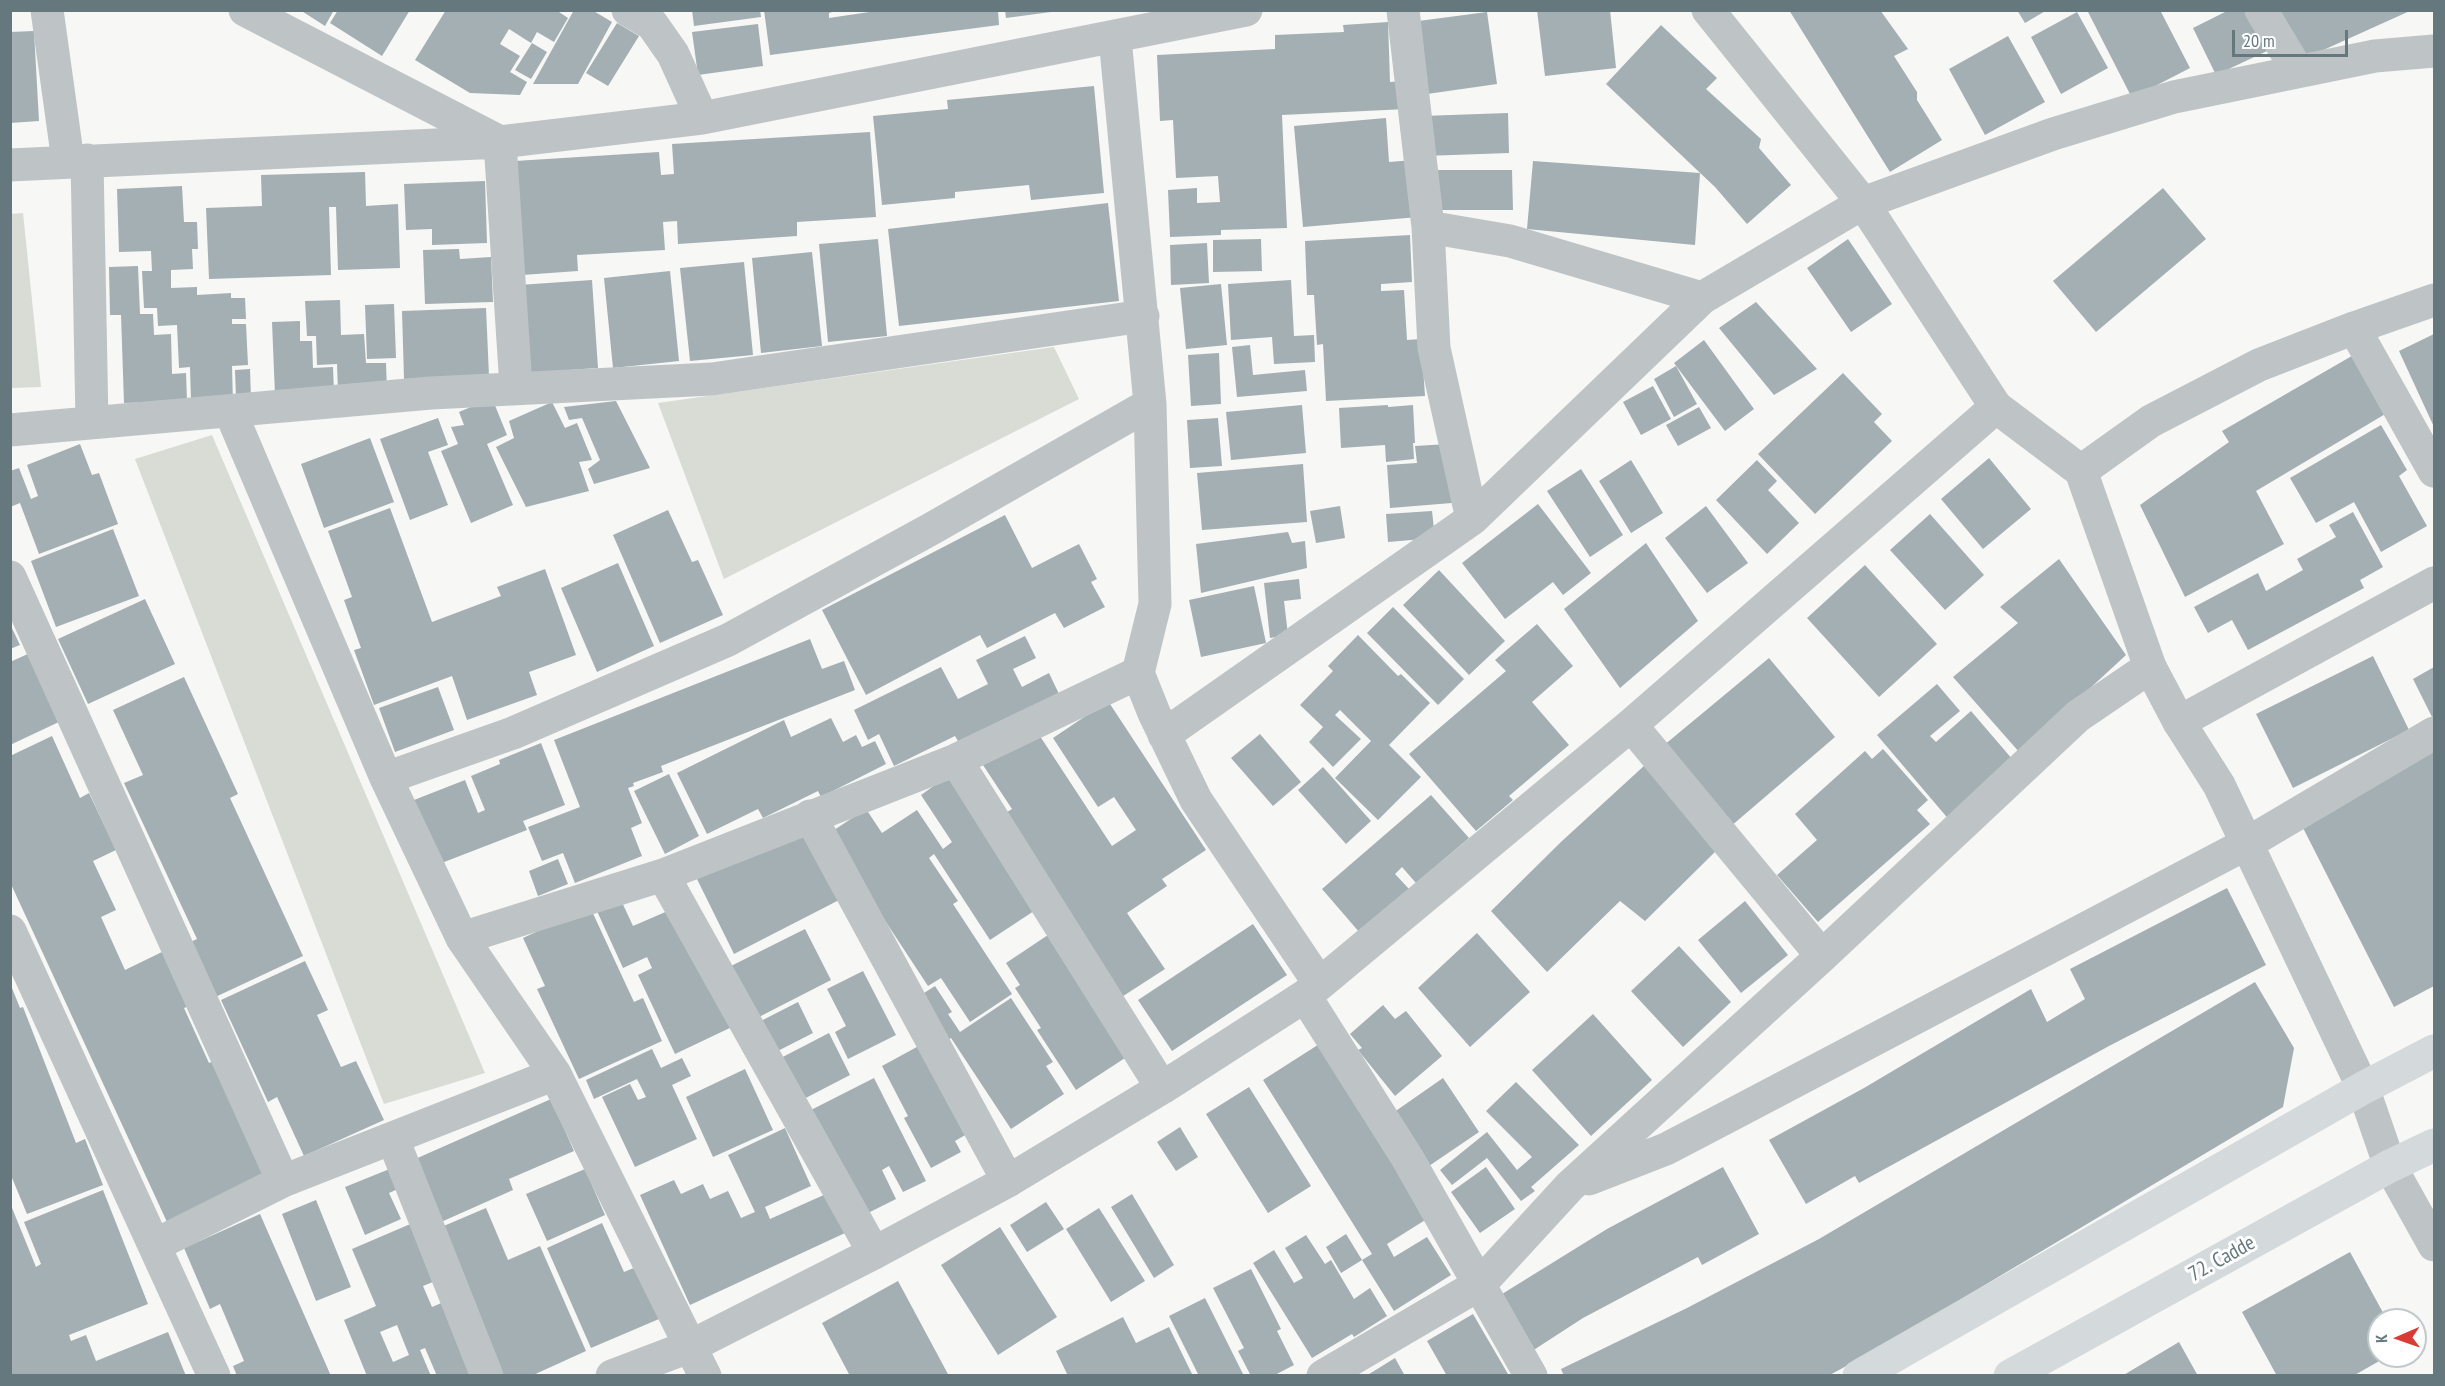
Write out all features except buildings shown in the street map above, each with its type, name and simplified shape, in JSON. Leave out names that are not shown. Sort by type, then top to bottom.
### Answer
[{"type":"main road","points":[[1859,1376],[2362,1088],[2434,1051]]},
{"type":"main road","name":"72. Cadde","points":[[2010,1376],[2434,1144]]},
{"type":"street","points":[[47,10],[78,160],[92,423]]},
{"type":"street","points":[[245,10],[500,142]]},
{"type":"street","points":[[10,165],[78,160],[500,142],[702,118],[1115,38],[1246,10]]},
{"type":"street","points":[[1403,10],[1428,227],[1434,348],[1472,519]]},
{"type":"street","points":[[1708,10],[1863,203],[1996,408],[2080,471],[2150,667],[2179,722],[2219,785],[2362,1088],[2390,1167],[2434,1245]]},
{"type":"street","points":[[2261,10],[2297,70]]},
{"type":"street","points":[[646,15],[673,54],[702,118]]},
{"type":"street","points":[[1115,38],[1150,404],[1155,604],[1138,673],[1164,735],[1196,800],[1312,989],[1531,1376]]},
{"type":"street","points":[[1164,735],[1472,519],[1702,298],[1863,203],[2053,134],[2174,97],[2297,70],[2375,56],[2434,51]]},
{"type":"street","points":[[500,142],[516,387]]},
{"type":"street","points":[[1428,227],[1510,241],[1702,298]]},
{"type":"street","points":[[2080,471],[2151,421],[2259,365],[2434,300]]},
{"type":"street","points":[[10,430],[516,387],[712,379],[1143,316]]},
{"type":"street","points":[[2354,328],[2434,471]]},
{"type":"street","points":[[386,778],[513,733],[728,640],[932,529],[1150,404]]},
{"type":"street","points":[[612,1376],[691,1346],[874,1253],[1008,1181],[1162,1088],[1312,989],[1631,725],[1996,408]]},
{"type":"street","points":[[230,411],[386,778],[462,938],[555,1074],[705,1376]]},
{"type":"street","points":[[10,577],[283,1181]]},
{"type":"street","points":[[2179,722],[2434,583]]},
{"type":"street","points":[[1323,1376],[1480,1284],[1570,1186],[1822,956],[2078,716],[2150,667]]},
{"type":"street","points":[[462,938],[663,875],[956,760],[1138,673]]},
{"type":"street","points":[[1631,725],[1822,956]]},
{"type":"street","points":[[1570,1186],[1666,1149],[2246,844],[2434,733]]},
{"type":"street","points":[[956,760],[1162,1088]]},
{"type":"street","points":[[810,816],[1008,1181]]},
{"type":"street","points":[[663,875],[874,1253]]},
{"type":"street","points":[[10,931],[214,1376]]},
{"type":"street","points":[[155,1245],[283,1181],[555,1074]]},
{"type":"street","points":[[393,1139],[487,1376]]},
{"type":"shaded area","points":[[23,213],[41,387],[11,388],[11,214]]},
{"type":"shaded area","points":[[1054,347],[1079,399],[724,579],[658,403]]},
{"type":"shaded area","points":[[212,435],[485,1073],[384,1104],[135,459]]}]
